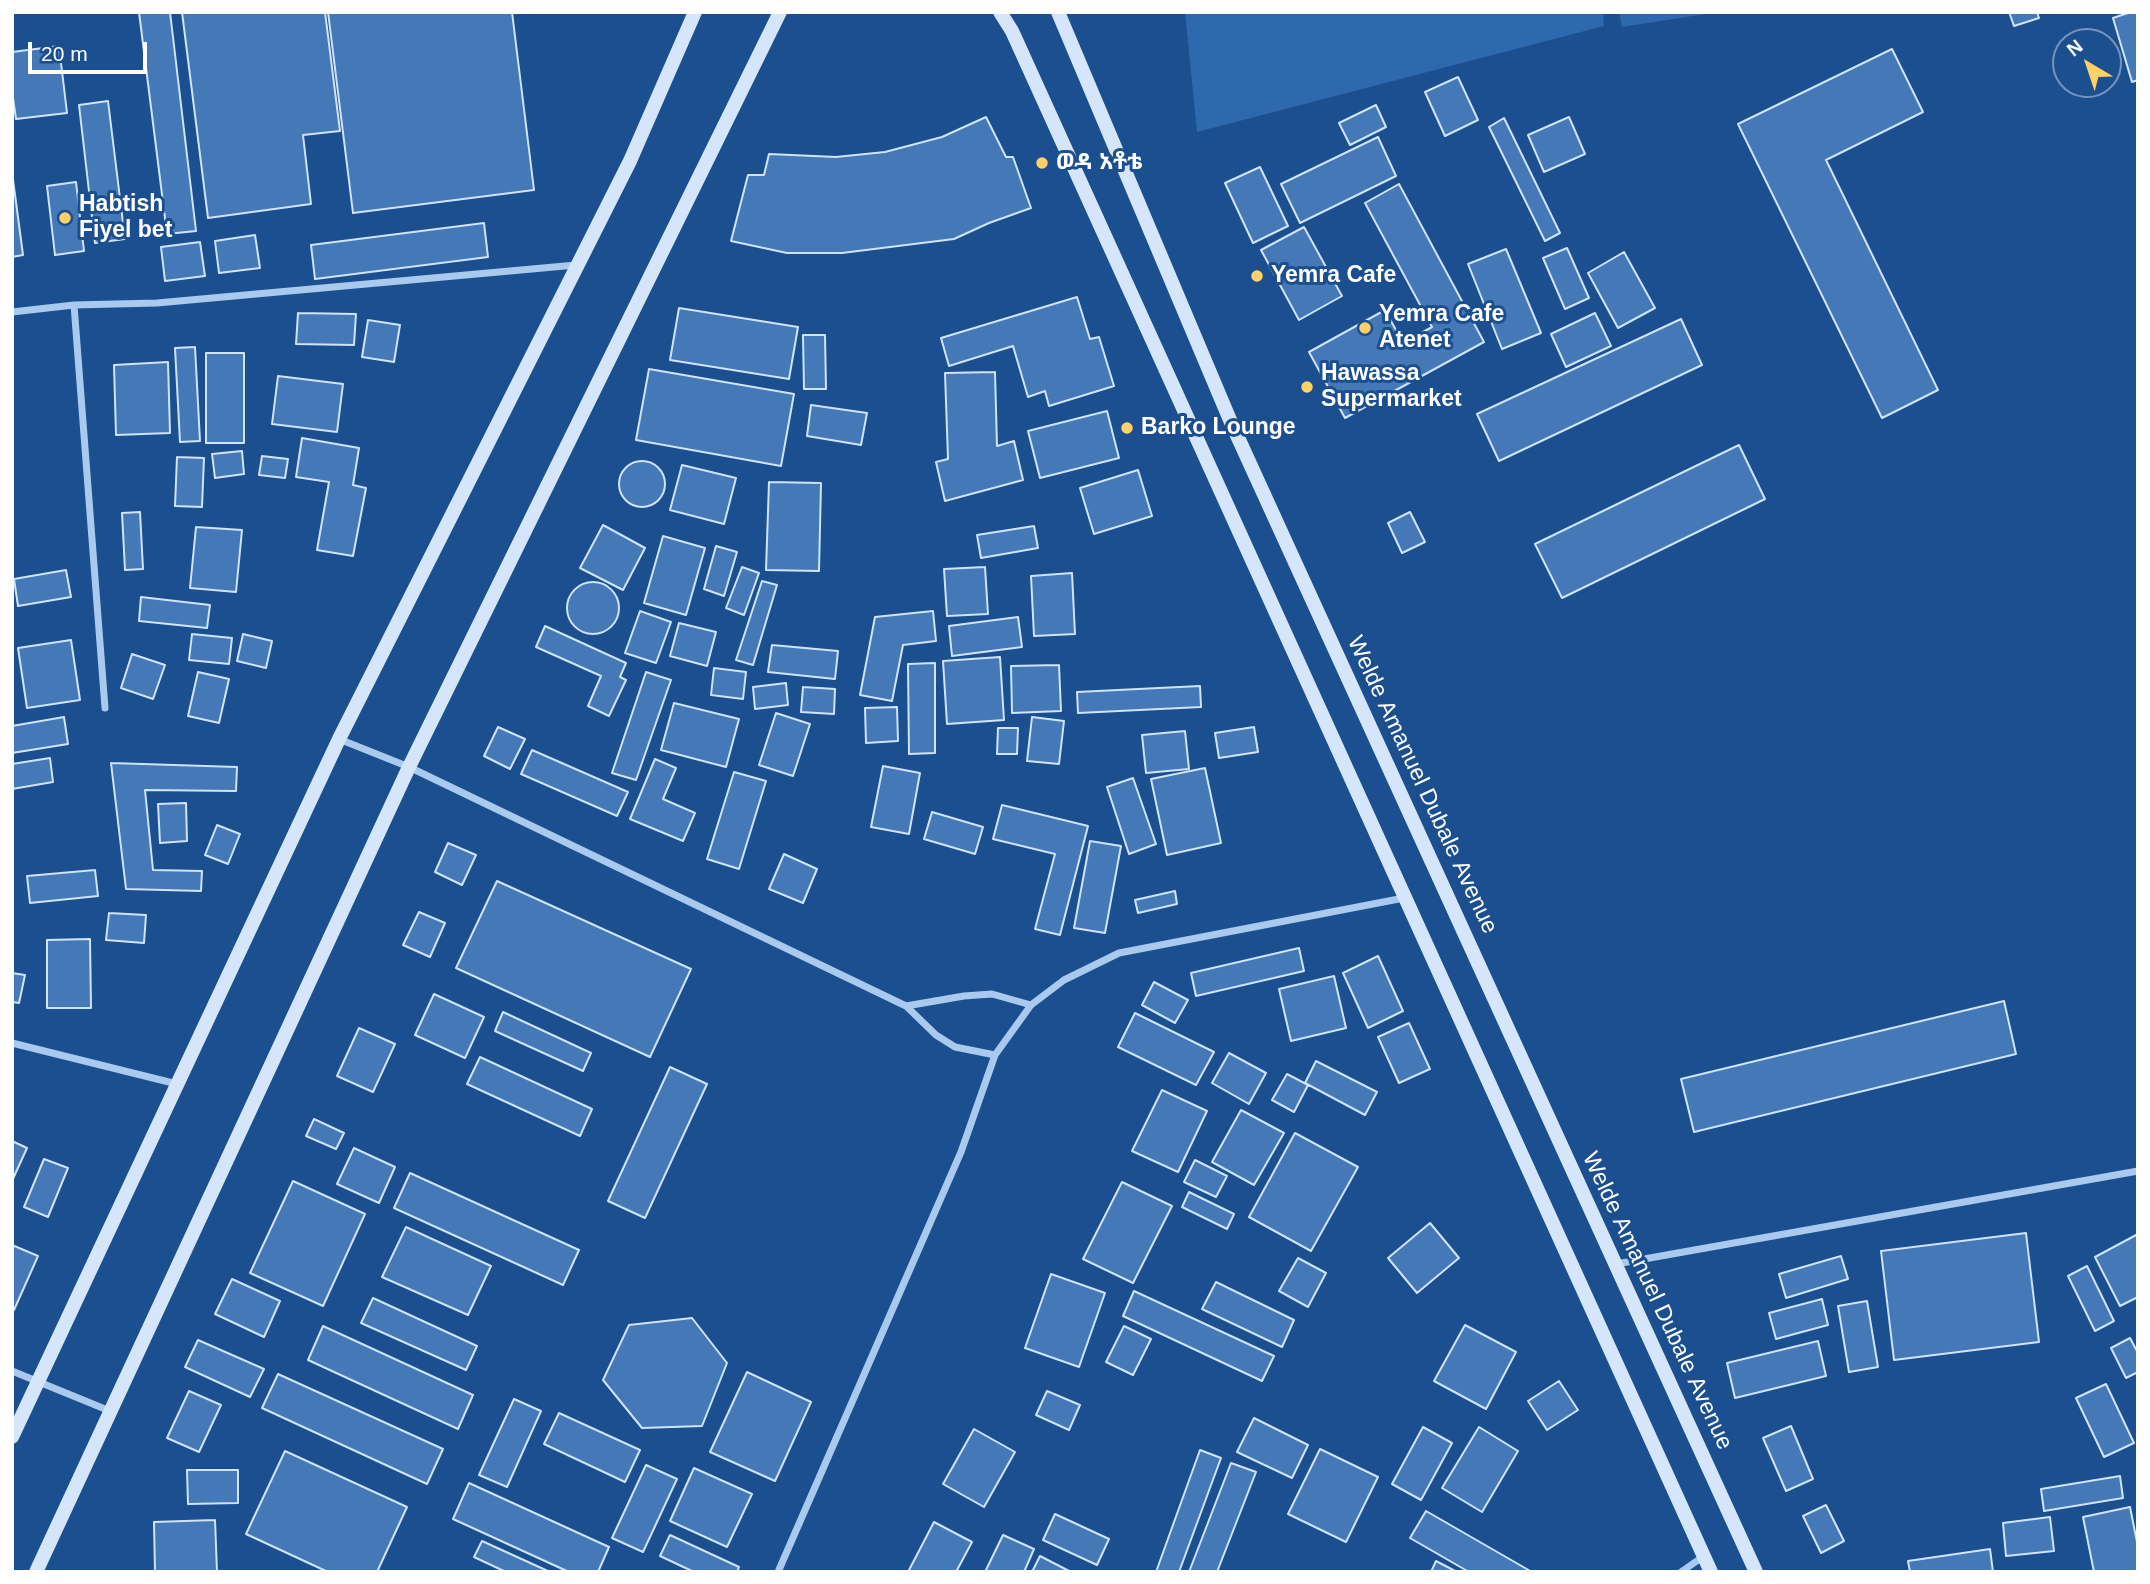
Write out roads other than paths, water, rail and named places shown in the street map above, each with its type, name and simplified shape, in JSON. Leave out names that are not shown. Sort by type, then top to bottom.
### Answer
[{"type":"main road","points":[[12,1437],[339,739],[630,161],[695,12]]},
{"type":"main road","points":[[36,1572],[409,768],[780,12]]},
{"type":"main road","points":[[1000,12],[1012,31],[1711,1572]]},
{"type":"main road","name":"Welde Amanuel Dubale Avenue","points":[[1058,12],[1230,420],[1756,1572]]},
{"type":"street","points":[[12,312],[74,305],[157,303],[578,265]]},
{"type":"street","points":[[74,305],[105,708]]},
{"type":"street","points":[[339,739],[409,768],[906,1006],[936,1035],[955,1047],[995,1055]]},
{"type":"street","points":[[778,1572],[961,1152],[995,1055],[1031,1005],[1064,980],[1119,953],[1404,898]]},
{"type":"street","points":[[906,1006],[992,994],[1031,1005]]},
{"type":"street","points":[[12,1043],[177,1084]]},
{"type":"street","points":[[1616,1264],[2138,1171]]},
{"type":"street","points":[[12,1371],[110,1411]]},
{"type":"street","points":[[1681,1572],[1704,1556]]},
{"type":"place","name":"ወዳ አቶቴ","points":[[1042,163]]},
{"type":"place","name":"Habtish Fiyel bet","points":[[65,218]]},
{"type":"place","name":"Yemra Cafe","points":[[1257,276]]},
{"type":"place","name":"Yemra Cafe Atenet","points":[[1365,328]]},
{"type":"place","name":"Hawassa Supermarket","points":[[1307,387]]},
{"type":"place","name":"Barko Lounge","points":[[1127,428]]}]
